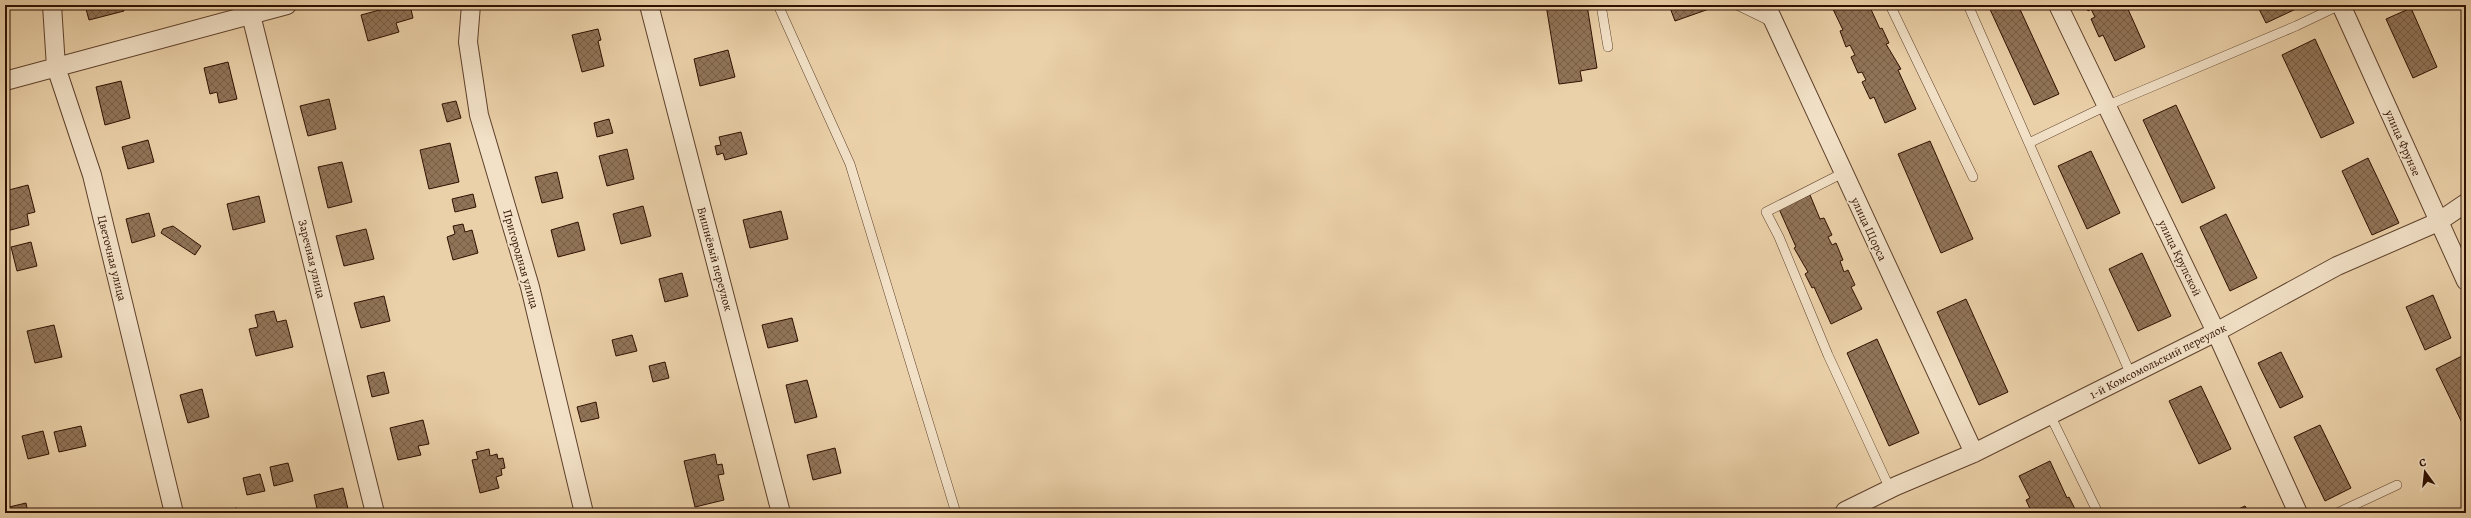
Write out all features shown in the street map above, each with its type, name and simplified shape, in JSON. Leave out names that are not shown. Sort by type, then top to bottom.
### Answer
[{"type":"street","name":"Цветочная улица","points":[[52,5],[56,67],[92,175],[174,513]]},
{"type":"street","points":[[5,81],[252,10],[287,5]]},
{"type":"street","name":"Пригородная улица","points":[[471,5],[468,42],[479,115],[530,287],[584,513]]},
{"type":"street","name":"Вишнёвый переулок","points":[[649,5],[781,513]]},
{"type":"street","name":"улица Щорса","points":[[1766,5],[1974,453]]},
{"type":"street","name":"улица Крупской","points":[[2058,5],[2216,332],[2298,513]]},
{"type":"street","name":"улица Фрунзе","points":[[2340,5],[2466,281]]},
{"type":"street","name":"Заречная улица","points":[[252,10],[375,513]]},
{"type":"street","name":"1-й Комсомольский переулок","points":[[1845,510],[1974,453],[2216,332],[2336,266],[2438,222],[2466,203]]},
{"type":"lane","points":[[778,5],[850,164],[956,513]]},
{"type":"lane","points":[[1601,5],[1608,47]]},
{"type":"lane","points":[[1737,5],[1774,23]]},
{"type":"lane","points":[[1890,5],[1973,176]]},
{"type":"lane","points":[[1968,5],[2131,375]]},
{"type":"lane","points":[[2029,143],[2106,106],[2296,26],[2340,5]]},
{"type":"lane","points":[[1843,173],[1766,212],[1779,236],[1828,355],[1890,489]]},
{"type":"lane","points":[[2050,415],[2098,513]]},
{"type":"lane","points":[[2337,513],[2397,485]]},
{"type":"building","points":[[87,5],[122,5],[124,11],[89,20],[86,9],[88,8]]},
{"type":"building","points":[[398,5],[410,5],[413,18],[396,23],[399,32],[368,41],[361,15]]},
{"type":"building","points":[[1546,5],[1587,5],[1597,68],[1580,71],[1582,81],[1559,84]]},
{"type":"building","points":[[1669,5],[1708,5],[1709,9],[1675,21]]},
{"type":"building","points":[[1831,5],[1869,5],[1880,29],[1882,28],[1889,43],[1886,44],[1901,69],[1898,70],[1916,109],[1885,123],[1874,97],[1870,99],[1862,82],[1866,80],[1862,72],[1858,73],[1851,57],[1855,55],[1850,45],[1846,47],[1840,31],[1843,30]]},
{"type":"building","points":[[1988,5],[2018,5],[2059,94],[2034,105]]},
{"type":"building","points":[[2085,5],[2129,5],[2127,7],[2145,47],[2115,61],[2103,35],[2099,37],[2091,19],[2095,17],[2091,9],[2088,11]]},
{"type":"building","points":[[2257,5],[2296,5],[2298,8],[2266,23]]},
{"type":"building","points":[[2411,8],[2437,67],[2413,78],[2386,19]]},
{"type":"building","points":[[598,29],[601,40],[598,41],[604,66],[582,72],[572,35]]},
{"type":"building","points":[[2315,39],[2354,123],[2321,138],[2282,55]]},
{"type":"building","points":[[728,50],[735,77],[700,86],[694,59]]},
{"type":"building","points":[[228,62],[237,99],[219,103],[217,92],[210,94],[204,68]]},
{"type":"building","points":[[121,81],[130,118],[105,125],[96,87]]},
{"type":"building","points":[[329,99],[336,129],[308,136],[300,106]]},
{"type":"building","points":[[456,101],[461,118],[447,122],[442,104]]},
{"type":"building","points":[[2176,105],[2215,188],[2182,203],[2143,120]]},
{"type":"building","points":[[609,119],[613,133],[597,137],[594,123]]},
{"type":"building","points":[[741,132],[747,154],[725,160],[723,153],[717,155],[715,146],[721,145],[719,137]]},
{"type":"building","points":[[148,140],[154,162],[128,169],[122,147]]},
{"type":"building","points":[[1930,141],[1973,239],[1941,253],[1898,154]]},
{"type":"building","points":[[450,143],[459,182],[429,189],[420,150]]},
{"type":"building","points":[[627,149],[634,179],[607,186],[599,156]]},
{"type":"building","points":[[2091,151],[2120,213],[2087,229],[2058,166]]},
{"type":"building","points":[[2368,158],[2399,223],[2372,235],[2342,171]]},
{"type":"building","points":[[342,162],[352,202],[328,208],[318,167]]},
{"type":"building","points":[[557,172],[563,198],[542,203],[535,177]]},
{"type":"building","points":[[28,185],[35,212],[27,214],[29,225],[7,231],[5,191]]},
{"type":"building","points":[[473,194],[476,207],[455,212],[452,199]]},
{"type":"building","points":[[1810,195],[1820,219],[1824,218],[1832,235],[1828,237],[1832,245],[1836,243],[1843,260],[1840,261],[1844,272],[1848,270],[1855,285],[1851,287],[1862,309],[1831,324],[1814,287],[1812,288],[1805,274],[1808,272],[1794,248],[1796,247],[1779,209]]},
{"type":"building","points":[[259,196],[265,222],[233,230],[227,204]]},
{"type":"building","points":[[643,206],[651,236],[621,244],[613,214]]},
{"type":"building","points":[[781,211],[788,239],[750,248],[743,220]]},
{"type":"building","points":[[149,213],[155,236],[132,243],[126,219]]},
{"type":"building","points":[[2226,214],[2257,278],[2230,291],[2200,227]]},
{"type":"building","points":[[578,222],[585,250],[558,257],[551,230]]},
{"type":"building","points":[[463,224],[465,232],[472,230],[478,253],[453,260],[447,237],[455,234],[453,226]]},
{"type":"building","points":[[173,226],[201,246],[195,255],[161,233],[163,229]]},
{"type":"building","points":[[366,229],[374,259],[344,266],[336,236]]},
{"type":"building","points":[[31,242],[37,266],[17,271],[11,247]]},
{"type":"building","points":[[2142,253],[2171,316],[2138,331],[2109,269]]},
{"type":"building","points":[[682,273],[688,296],[665,302],[659,279]]},
{"type":"building","points":[[2433,295],[2451,338],[2425,350],[2406,307]]},
{"type":"building","points":[[384,296],[390,321],[361,328],[354,303]]},
{"type":"building","points":[[1966,299],[2008,392],[1979,405],[1937,312]]},
{"type":"building","points":[[274,311],[277,322],[286,320],[293,347],[256,356],[249,329],[258,327],[255,315]]},
{"type":"building","points":[[792,318],[798,341],[768,348],[762,325]]},
{"type":"building","points":[[54,325],[62,357],[35,363],[27,331]]},
{"type":"building","points":[[632,335],[637,351],[616,356],[612,340]]},
{"type":"building","points":[[1877,339],[1919,433],[1889,446],[1847,353]]},
{"type":"building","points":[[2281,352],[2303,397],[2280,408],[2258,363]]},
{"type":"building","points":[[2462,356],[2466,365],[2466,431],[2436,369]]},
{"type":"building","points":[[665,362],[669,378],[653,382],[649,366]]},
{"type":"building","points":[[384,372],[389,393],[372,397],[367,376]]},
{"type":"building","points":[[807,380],[817,417],[795,423],[786,385]]},
{"type":"building","points":[[2201,386],[2231,449],[2199,464],[2169,401]]},
{"type":"building","points":[[202,389],[209,417],[188,423],[180,395]]},
{"type":"building","points":[[596,402],[599,418],[581,422],[577,407]]},
{"type":"building","points":[[423,420],[429,444],[418,446],[421,455],[398,460],[390,428]]},
{"type":"building","points":[[2320,425],[2351,488],[2325,501],[2294,437]]},
{"type":"building","points":[[81,426],[86,446],[59,452],[54,432]]},
{"type":"building","points":[[43,431],[49,454],[28,459],[22,436]]},
{"type":"building","points":[[835,448],[841,473],[813,480],[807,455]]},
{"type":"building","points":[[489,449],[490,456],[497,454],[498,459],[503,458],[505,468],[501,469],[502,475],[496,477],[499,488],[480,493],[472,460],[478,459],[476,452]]},
{"type":"building","points":[[715,454],[717,465],[722,464],[724,474],[718,475],[724,500],[695,507],[684,461]]},
{"type":"building","points":[[2050,461],[2067,498],[2069,497],[2076,511],[2074,513],[2032,513],[2026,500],[2030,498],[2019,476]]},
{"type":"building","points":[[288,463],[293,481],[274,486],[270,467]]},
{"type":"building","points":[[260,474],[265,491],[247,495],[243,478]]},
{"type":"building","points":[[343,488],[349,513],[318,513],[314,495]]},
{"type":"building","points":[[26,503],[28,513],[6,513],[5,508]]},
{"type":"building","points":[[2245,506],[2249,513],[2230,513]]},
{"type":"building","points":[[237,508],[238,513],[215,513]]}]
